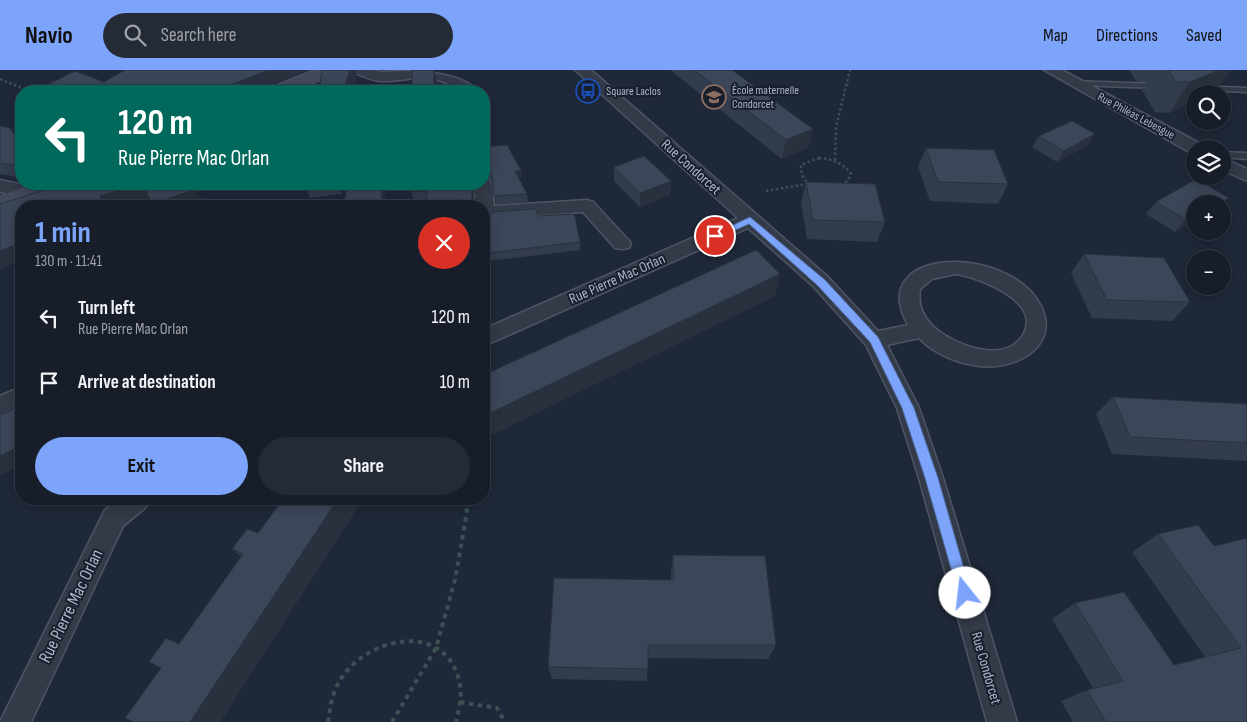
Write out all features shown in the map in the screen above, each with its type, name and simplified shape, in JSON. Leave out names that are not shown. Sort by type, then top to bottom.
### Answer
[{"type":"main road","points":[[293,85],[330,70]]},
{"type":"main road","points":[[0,204],[36,190]]},
{"type":"street","points":[[360,70],[380,77],[388,85]]},
{"type":"street","name":"Rue Condorcet","points":[[582,70],[821,282],[874,340],[891,370],[911,417],[931,478],[1002,722]]},
{"type":"street","name":"Rue Philéas Lebesgue","points":[[1051,70],[1186,143]]},
{"type":"street","points":[[380,77],[414,73],[434,74],[451,79],[460,85]]},
{"type":"street","points":[[1231,168],[1247,176]]},
{"type":"street","points":[[0,186],[15,187]]},
{"type":"street","points":[[490,215],[587,206],[622,243]]},
{"type":"street","name":"Rue Pierre Mac Orlan","points":[[490,335],[750,220]]},
{"type":"street","points":[[955,267],[986,273],[1013,288],[1026,300],[1034,313],[1036,326],[1033,339],[1024,349],[1010,356],[993,359],[973,357],[953,351],[935,342],[921,330],[908,307],[908,296],[911,286],[918,278],[928,272],[955,267]]},
{"type":"street","points":[[874,340],[921,330]]},
{"type":"street","points":[[0,406],[15,399]]},
{"type":"street","name":"Rue Pierre Mac Orlan","points":[[15,722],[114,518],[129,505]]},
{"type":"lane","name":"Rue Philéas Lebesgue","points":[[1075,83],[1172,87]]},
{"type":"lane","points":[[1231,89],[1247,90]]},
{"type":"lane","points":[[1231,155],[1247,156]]},
{"type":"path","points":[[835,160],[836,127],[850,70]]},
{"type":"path","points":[[0,79],[15,85]]},
{"type":"path","points":[[766,191],[808,184],[825,190],[842,188],[847,184],[851,174],[848,169],[835,160],[819,158],[801,165],[800,175],[808,184]]},
{"type":"path","points":[[392,722],[436,648],[455,580],[467,512],[464,505]]},
{"type":"path","points":[[328,722],[331,701],[341,679],[356,660],[376,647],[396,640],[417,640],[436,648],[450,661],[459,680],[460,702],[456,722]]},
{"type":"path","points":[[460,702],[496,708],[506,722]]},
{"type":"building","points":[[125,70],[269,70],[230,85],[49,84],[75,71],[104,82]]},
{"type":"building","points":[[322,70],[350,70],[345,85],[320,85]]},
{"type":"building","points":[[412,70],[434,70],[434,85],[412,85]]},
{"type":"building","points":[[694,70],[732,70],[813,129],[786,140]]},
{"type":"building","points":[[1168,70],[1219,70],[1190,82],[1176,82]]},
{"type":"building","points":[[1072,121],[1095,134],[1064,151],[1039,136]]},
{"type":"building","points":[[0,126],[10,128],[15,135],[15,165],[0,163]]},
{"type":"building","points":[[507,145],[521,170],[515,171],[527,194],[494,196],[490,173],[490,146]]},
{"type":"building","points":[[926,148],[994,150],[1008,184],[938,182]]},
{"type":"building","points":[[644,156],[671,181],[640,193],[614,167]]},
{"type":"building","points":[[806,182],[875,184],[885,222],[813,220]]},
{"type":"building","points":[[1186,185],[1206,185],[1224,195],[1186,195],[1185,219],[1156,202]]},
{"type":"building","points":[[45,190],[121,190],[100,196],[102,200],[15,200],[15,245],[0,251],[0,204]]},
{"type":"building","points":[[146,190],[193,190],[164,200],[150,200]]},
{"type":"building","points":[[346,190],[382,190],[381,200],[345,200]]},
{"type":"building","points":[[411,190],[472,190],[472,199],[481,200],[426,200],[427,191],[411,192]]},
{"type":"building","points":[[535,209],[539,216],[572,214],[575,216],[580,242],[490,253],[490,215],[493,212]]},
{"type":"building","points":[[756,250],[780,274],[490,413],[490,372]]},
{"type":"building","points":[[1084,254],[1164,258],[1190,302],[1107,300]]},
{"type":"building","points":[[1113,397],[1247,404],[1247,443],[1130,437]]},
{"type":"building","points":[[15,409],[15,449],[0,456],[0,415]]},
{"type":"building","points":[[279,505],[334,505],[190,722],[133,722],[125,718],[161,668],[149,662],[166,638],[179,644],[243,554],[232,549],[247,529],[258,533]]},
{"type":"building","points":[[1198,525],[1214,546],[1247,538],[1247,722],[1106,722],[1087,690],[1123,681],[1075,603],[1124,592],[1174,665],[1241,648],[1158,534]]},
{"type":"building","points":[[673,555],[765,556],[776,645],[648,645],[648,669],[548,667],[554,578],[674,580]]},
{"type":"place","name":"Square Laclos","points":[[588,91]]},
{"type":"place","name":"École maternelle Condorcet","points":[[714,97]]},
{"type":"route","points":[[715,236],[750,220],[821,282],[874,340],[891,370],[908,408],[965,593]]}]
